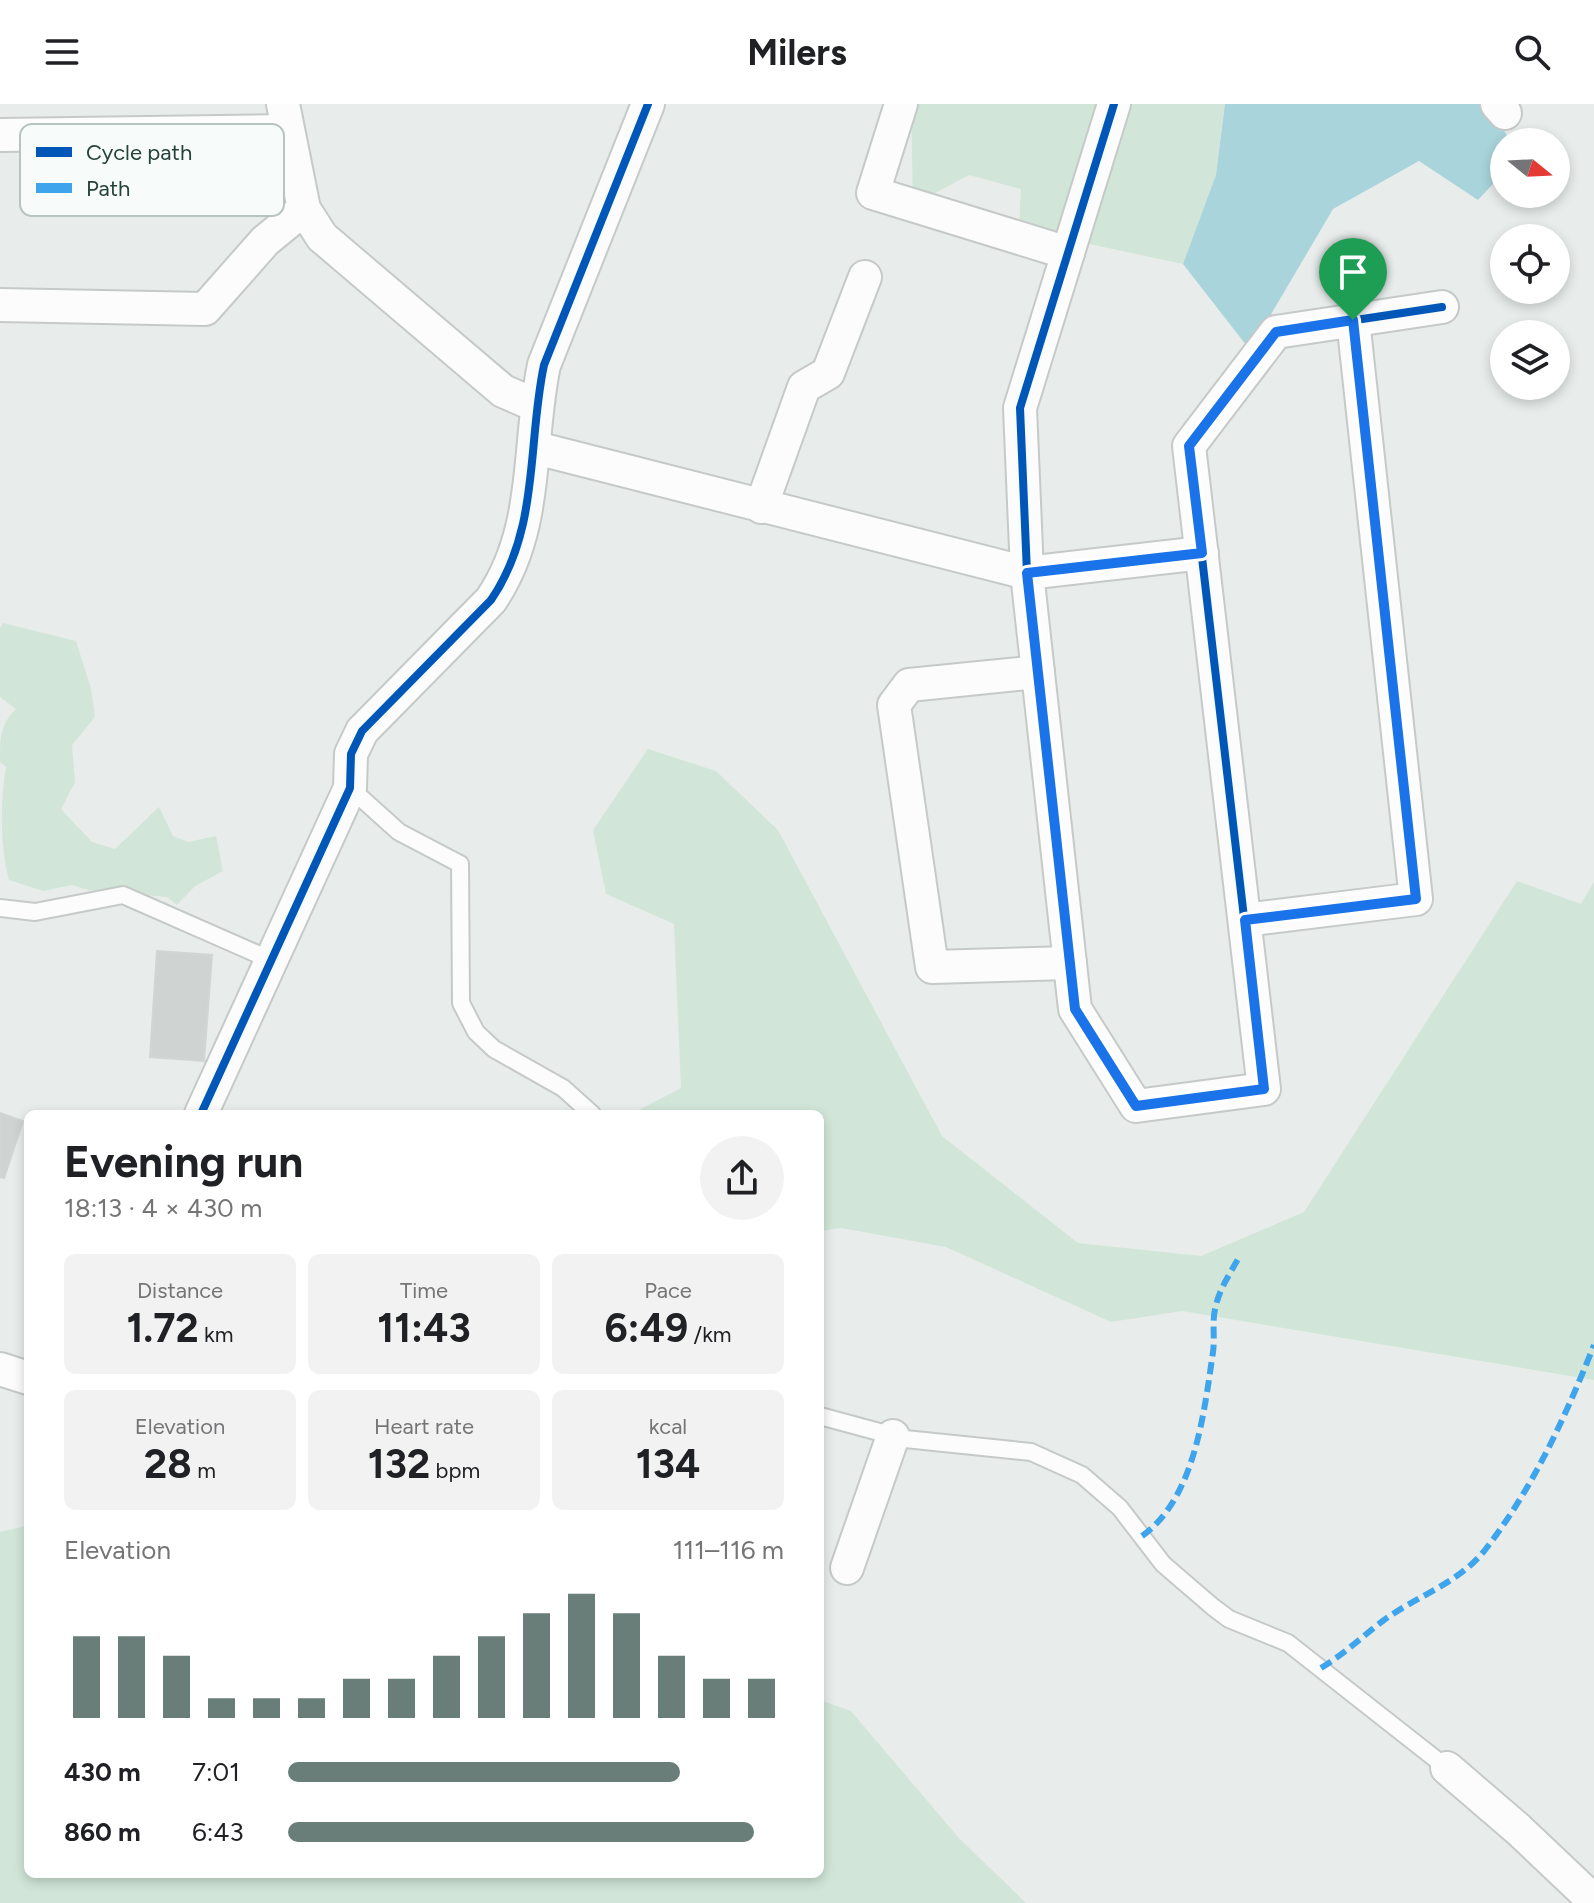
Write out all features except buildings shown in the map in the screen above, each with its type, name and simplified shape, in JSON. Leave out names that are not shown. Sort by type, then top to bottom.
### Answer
[{"type":"street","points":[[203,1110],[350,788],[351,754],[362,731],[491,600],[503,583],[523,528],[536,448],[535,405],[544,365],[648,104]]},
{"type":"street","points":[[901,104],[873,193],[1068,253]]},
{"type":"street","points":[[1114,104],[1020,408],[1027,573],[1075,1009],[1136,1106],[1264,1089],[1189,446],[1276,332],[1442,307]]},
{"type":"street","points":[[174,124],[285,117],[304,209],[322,237],[503,391],[535,405]]},
{"type":"street","points":[[0,135],[20,134]]},
{"type":"street","points":[[0,305],[205,309],[265,241],[304,209]]},
{"type":"street","points":[[761,507],[804,387],[828,373],[865,277]]},
{"type":"street","points":[[1245,920],[1416,899],[1353,320]]},
{"type":"street","points":[[536,448],[1027,573],[1202,553]]},
{"type":"street","points":[[1038,672],[909,685],[894,705],[932,967],[1070,963]]},
{"type":"street","points":[[0,1369],[24,1377]]},
{"type":"street","points":[[847,1568],[893,1436]]},
{"type":"street","points":[[1447,1768],[1518,1829],[1594,1901]]},
{"type":"lane","points":[[350,788],[399,832],[460,864],[461,1003],[476,1032],[494,1049],[563,1088],[588,1110]]},
{"type":"lane","points":[[0,908],[35,912],[123,895],[271,960]]},
{"type":"lane","points":[[824,1417],[893,1436],[1031,1452],[1082,1475],[1120,1508],[1163,1564],[1213,1607],[1229,1619],[1288,1643],[1447,1768]]},
{"type":"green space","points":[[911,104],[1225,104],[1216,175],[1183,264],[1019,229],[1021,189],[969,175],[913,205]]},
{"type":"green space","points":[[3,623],[76,641],[91,689],[95,717],[72,745],[75,782],[61,809],[92,842],[115,849],[159,807],[173,836],[188,842],[216,836],[223,871],[195,886],[177,905],[167,897],[88,890],[72,885],[43,891],[9,880],[2,824],[6,767],[0,762],[0,747],[4,727],[16,709],[0,697],[0,628]]},
{"type":"green space","points":[[648,749],[716,771],[778,830],[942,1136],[1078,1243],[1201,1256],[1304,1212],[1517,881],[1581,904],[1594,882],[1594,1380],[1182,1311],[1111,1322],[946,1247],[841,1228],[824,1230],[824,1110],[639,1110],[681,1088],[674,924],[606,894],[593,830]]},
{"type":"green space","points":[[24,1526],[24,1878],[824,1878],[824,1701],[851,1711],[958,1837],[1026,1903],[0,1903],[0,1532]]},
{"type":"water","points":[[1225,104],[1491,104],[1503,128],[1490,128],[1490,187],[1478,200],[1419,161],[1333,209],[1250,350],[1183,264],[1216,175]]},
{"type":"marked path","points":[[1142,1536],[1160,1520],[1174,1500],[1194,1453],[1210,1376],[1215,1309],[1238,1259]]},
{"type":"marked path","points":[[1321,1668],[1397,1611],[1463,1571],[1485,1550],[1547,1452],[1594,1345]]},
{"type":"cycle path","points":[[203,1110],[350,788],[351,754],[362,731],[491,600],[507,573],[525,515],[544,365],[648,104]]},
{"type":"cycle path","points":[[1114,104],[1020,408],[1027,573],[1075,1009],[1136,1106],[1264,1089],[1189,446],[1276,332],[1442,307]]},
{"type":"route","points":[[1353,320],[1416,899],[1245,920],[1264,1089],[1136,1106],[1075,1009],[1027,573],[1202,553],[1189,446],[1276,332],[1353,320]]}]
